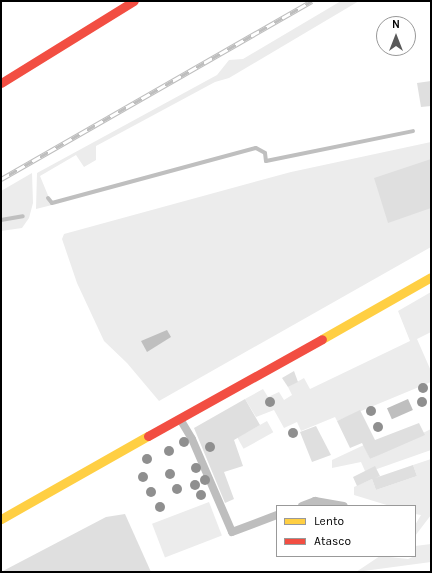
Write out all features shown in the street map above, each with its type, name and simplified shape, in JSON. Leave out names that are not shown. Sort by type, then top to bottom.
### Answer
[{"type":"main road","points":[[1,83],[134,1]]},
{"type":"main road","points":[[1,519],[431,277]]},
{"type":"lane","points":[[180,419],[192,439],[232,532],[276,515]]},
{"type":"lane","points":[[305,505],[315,501],[338,505]]},
{"type":"shaded area","points":[[341,1],[359,1],[229,78],[215,82],[96,146],[96,160],[84,167],[76,155],[40,176],[52,205],[36,209],[37,173],[217,75],[229,60],[243,59]]},
{"type":"shaded area","points":[[431,142],[431,247],[159,401],[127,363],[104,341],[77,283],[62,239],[64,234],[291,172]]},
{"type":"shaded area","points":[[32,173],[33,203],[29,218],[22,228],[1,231],[1,191]]},
{"type":"shaded area","points":[[431,292],[431,332],[417,339],[431,371],[431,382],[337,421],[335,417],[301,431],[297,422],[284,428],[274,410],[256,417],[245,399],[263,389],[268,397],[279,392],[284,400],[292,395],[288,387],[304,378],[310,389],[410,341],[398,311]]},
{"type":"shaded area","points":[[167,330],[171,337],[147,352],[141,341]]},
{"type":"shaded area","points":[[408,399],[413,410],[392,419],[387,408]]},
{"type":"shaded area","points":[[267,421],[273,432],[244,449],[237,437]]},
{"type":"shaded area","points":[[431,429],[431,450],[377,469],[365,471],[361,462],[332,468],[332,460],[364,445],[370,459]]},
{"type":"shaded area","points":[[431,459],[431,515],[416,535],[416,523],[421,515],[416,514],[416,505],[387,505],[354,495],[354,487],[372,479],[376,490],[417,476],[413,465]]},
{"type":"shaded area","points":[[209,502],[222,536],[165,557],[152,524]]},
{"type":"shaded area","points":[[431,544],[431,562],[356,572],[378,557],[408,559],[416,557],[416,546]]},
{"type":"building","points":[[431,81],[431,106],[421,107],[417,83]]},
{"type":"building","points":[[431,159],[431,208],[388,223],[374,178]]},
{"type":"building","points":[[294,371],[298,382],[288,387],[282,378]]},
{"type":"building","points":[[245,399],[260,425],[234,440],[243,466],[224,472],[234,499],[225,503],[194,428]]},
{"type":"building","points":[[360,410],[375,440],[419,423],[425,435],[370,459],[362,443],[350,448],[337,421]]},
{"type":"building","points":[[316,426],[331,455],[312,462],[300,432]]},
{"type":"building","points":[[413,465],[417,476],[376,490],[372,479],[357,486],[353,477],[375,466],[380,476],[375,478]]},
{"type":"building","points":[[125,514],[151,572],[1,572],[106,517]]},
{"type":"waterway","points":[[48,198],[52,203],[256,148],[265,153],[266,161],[413,131]]},
{"type":"waterway","points":[[1,220],[23,216]]},
{"type":"railway","points":[[1,179],[312,1]]},
{"type":"traffic: slow","points":[[322,339],[431,277]]},
{"type":"traffic: slow","points":[[1,519],[148,436]]},
{"type":"traffic: jam","points":[[1,83],[134,1]]},
{"type":"traffic: jam","points":[[148,436],[322,339]]}]
